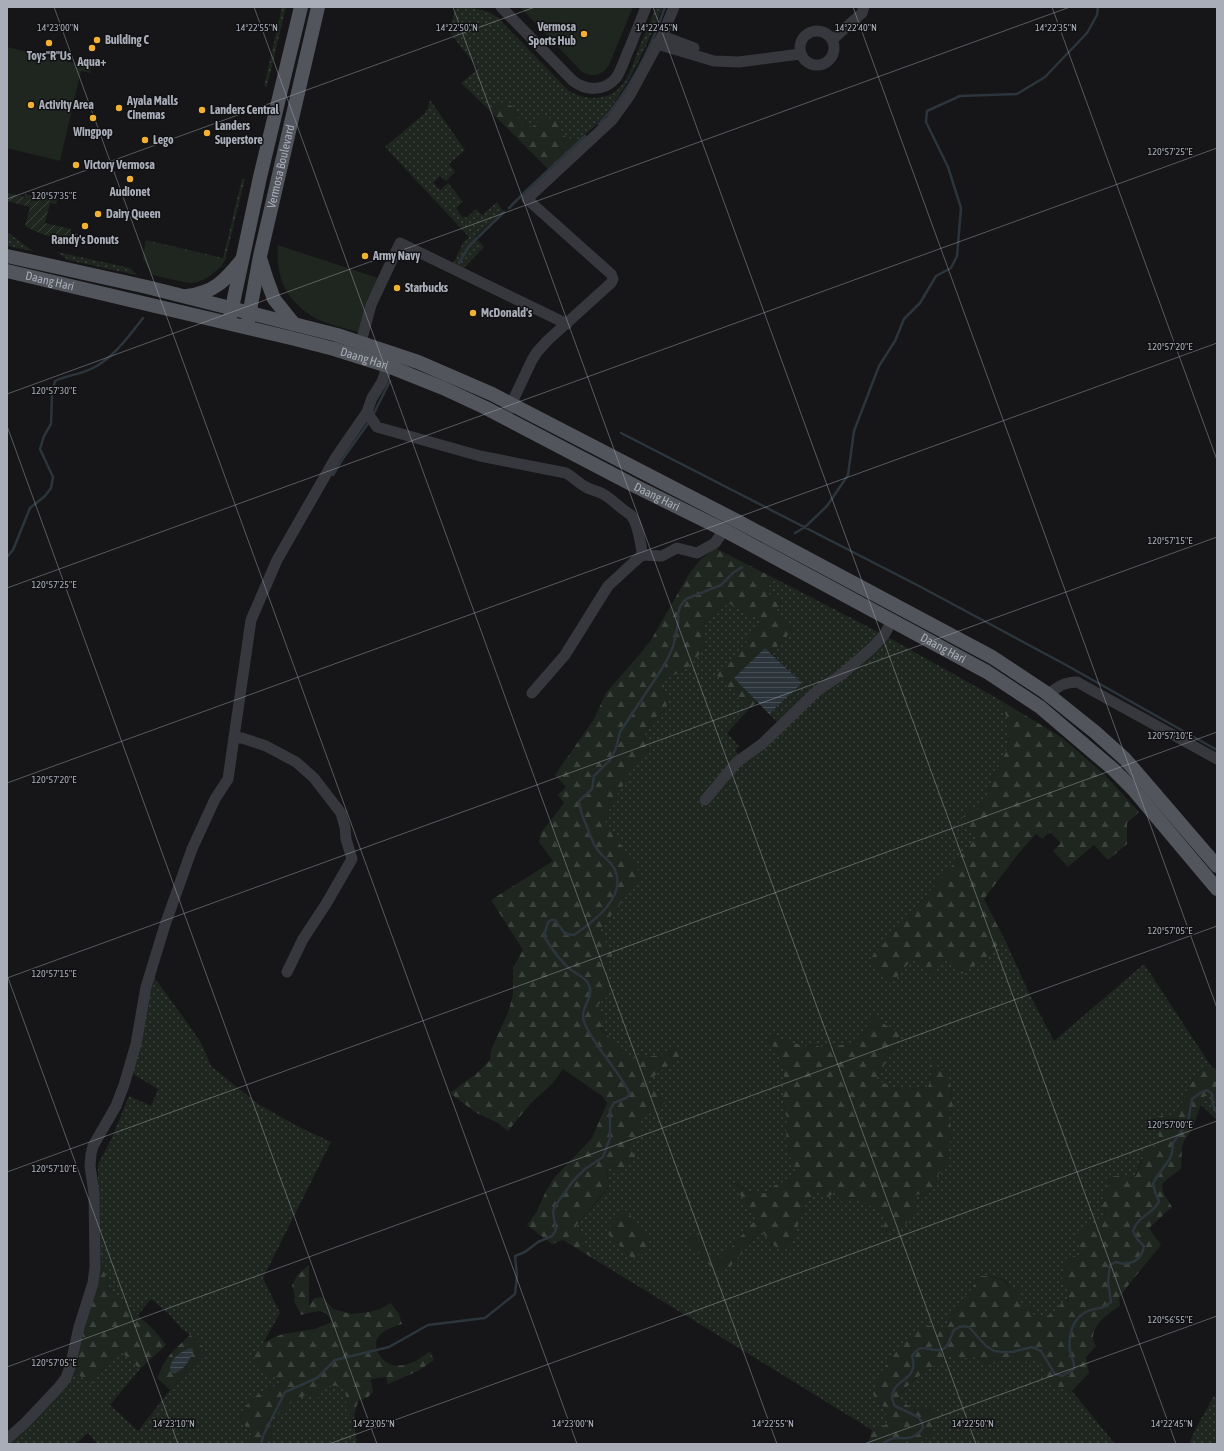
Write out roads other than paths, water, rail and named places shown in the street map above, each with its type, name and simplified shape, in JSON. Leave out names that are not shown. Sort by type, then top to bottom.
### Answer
[{"type":"main road","name":"Vermosa Boulevard","points":[[229,324],[260,177],[301,7]]},
{"type":"main road","name":"Vermosa Boulevard","points":[[246,327],[260,256],[318,7]]},
{"type":"main road","name":"Daang Hari","points":[[7,256],[185,297],[361,342],[392,352],[478,387],[739,522],[992,657],[1049,695],[1095,732],[1125,759],[1217,866]]},
{"type":"main road","points":[[260,256],[274,299],[294,324]]},
{"type":"main road","points":[[185,297],[202,293],[219,285],[229,276],[242,259]]},
{"type":"main road","name":"Daang Hari","points":[[7,271],[334,349],[388,366],[442,388],[505,417],[637,487],[724,530],[987,672],[1040,707],[1113,769],[1133,789],[1217,889]]},
{"type":"street","points":[[501,7],[572,80],[582,87],[594,89],[611,82],[619,72],[646,7]]},
{"type":"street","points":[[505,417],[537,352],[611,283],[613,279],[612,276],[527,199],[612,120],[630,95],[659,40],[674,7]]},
{"type":"street","points":[[832,40],[862,13],[864,7]]},
{"type":"street","points":[[813,31],[824,32],[832,40],[834,51],[829,61],[818,66],[813,65],[803,59],[800,51],[803,37],[813,31]]},
{"type":"street","points":[[659,40],[714,53],[725,54],[742,55],[800,51]]},
{"type":"street","points":[[361,342],[371,305],[400,244],[567,324]]},
{"type":"street","points":[[7,1439],[25,1423],[59,1387],[66,1378],[70,1367],[78,1327],[93,1283],[95,1267],[94,1194],[90,1166],[91,1154],[116,1106],[124,1085],[136,1044],[146,988],[165,924],[192,849],[215,799],[228,779],[252,620],[277,560],[336,457],[368,412],[372,398],[382,382],[392,352]]},
{"type":"street","points":[[368,412],[377,427],[480,456],[572,476],[578,483],[586,488],[603,494],[632,516],[636,525],[642,555]]},
{"type":"street","points":[[532,693],[566,655],[608,586],[642,555],[662,556],[677,548],[697,553],[715,543],[724,530]]},
{"type":"street","points":[[705,800],[737,762],[762,744],[817,691],[842,674],[872,648],[884,635],[892,621]]},
{"type":"street","points":[[1049,695],[1062,684],[1077,682],[1217,759]]},
{"type":"street","points":[[234,738],[242,738],[261,744],[296,762],[314,778],[341,813],[345,827],[346,839],[352,859],[304,939],[287,972]]},
{"type":"waterway","points":[[599,124],[620,98],[638,69],[653,38],[665,7]]},
{"type":"waterway","points":[[795,533],[805,527],[827,506],[848,475],[854,431],[879,366],[895,341],[904,319],[920,303],[936,276],[951,268],[957,256],[961,208],[948,167],[926,122],[927,111],[960,96],[1017,94],[1045,77],[1087,33],[1097,15],[1098,7]]},
{"type":"waterway","points":[[509,208],[585,136]]},
{"type":"waterway","points":[[459,263],[469,246],[504,212]]},
{"type":"waterway","points":[[7,557],[13,550],[30,508],[45,496],[51,488],[53,477],[40,449],[44,436],[51,424],[52,394],[55,381],[64,377],[78,374],[100,364],[114,353],[143,318]]},
{"type":"waterway","points":[[373,415],[390,381]]},
{"type":"waterway","points":[[333,475],[369,422]]},
{"type":"waterway","points":[[621,433],[919,586],[1066,665],[1217,750]]},
{"type":"waterway","points":[[261,1444],[263,1436],[285,1392],[317,1378],[335,1360],[389,1347],[428,1325],[485,1318],[515,1294],[517,1276],[515,1256],[525,1252],[538,1242],[552,1236],[556,1230],[553,1212],[555,1206],[573,1181],[585,1169],[603,1157],[610,1138],[610,1110],[614,1103],[626,1098],[630,1094],[595,1042],[585,1024],[583,1013],[590,993],[588,983],[563,963],[544,936],[548,922],[551,920],[555,920],[565,934],[574,935],[598,916],[612,899],[616,890],[617,880],[615,870],[611,863],[598,851],[594,845],[582,814],[579,801],[592,789],[594,776],[610,760],[616,748],[620,732],[665,664],[673,647],[678,624],[678,613],[681,605],[686,599],[721,585],[733,573],[742,567]]},
{"type":"waterway","points":[[883,1444],[887,1440],[912,1437],[918,1434],[923,1428],[922,1422],[918,1417],[895,1406],[892,1398],[893,1391],[912,1370],[912,1356],[916,1351],[923,1348],[934,1350],[945,1348],[949,1343],[954,1330],[963,1326],[969,1327],[986,1346],[994,1351],[1012,1352],[1032,1347],[1041,1351],[1055,1374],[1062,1376],[1074,1369],[1074,1364],[1070,1353],[1072,1328],[1078,1318],[1083,1314],[1103,1307],[1111,1302],[1108,1281],[1110,1265],[1116,1262],[1126,1264],[1130,1263],[1138,1259],[1141,1255],[1144,1246],[1137,1239],[1133,1231],[1139,1221],[1154,1209],[1159,1201],[1153,1184],[1169,1160],[1172,1153],[1173,1143],[1188,1122],[1192,1099],[1207,1090],[1212,1094],[1213,1105],[1217,1113]]},
{"type":"place","name":"Vermosa Sports Hub","points":[[584,34]]},
{"type":"place","name":"Building C","points":[[97,40]]},
{"type":"place","name":"Toys\"R\"Us","points":[[49,43]]},
{"type":"place","name":"Aqua+","points":[[92,48]]},
{"type":"place","name":"Activity Area","points":[[31,105]]},
{"type":"place","name":"Ayala Malls Cinemas","points":[[119,108]]},
{"type":"place","name":"Landers Central","points":[[202,110]]},
{"type":"place","name":"Wingpop","points":[[93,118]]},
{"type":"place","name":"Landers Superstore","points":[[207,133]]},
{"type":"place","name":"Lego","points":[[145,140]]},
{"type":"place","name":"Victory Vermosa","points":[[76,165]]},
{"type":"place","name":"Audionet","points":[[130,179]]},
{"type":"place","name":"Dairy Queen","points":[[98,214]]},
{"type":"place","name":"Randy's Donuts","points":[[85,226]]},
{"type":"place","name":"Army Navy","points":[[365,256]]},
{"type":"place","name":"Starbucks","points":[[397,288]]},
{"type":"place","name":"McDonald's","points":[[473,313]]}]
